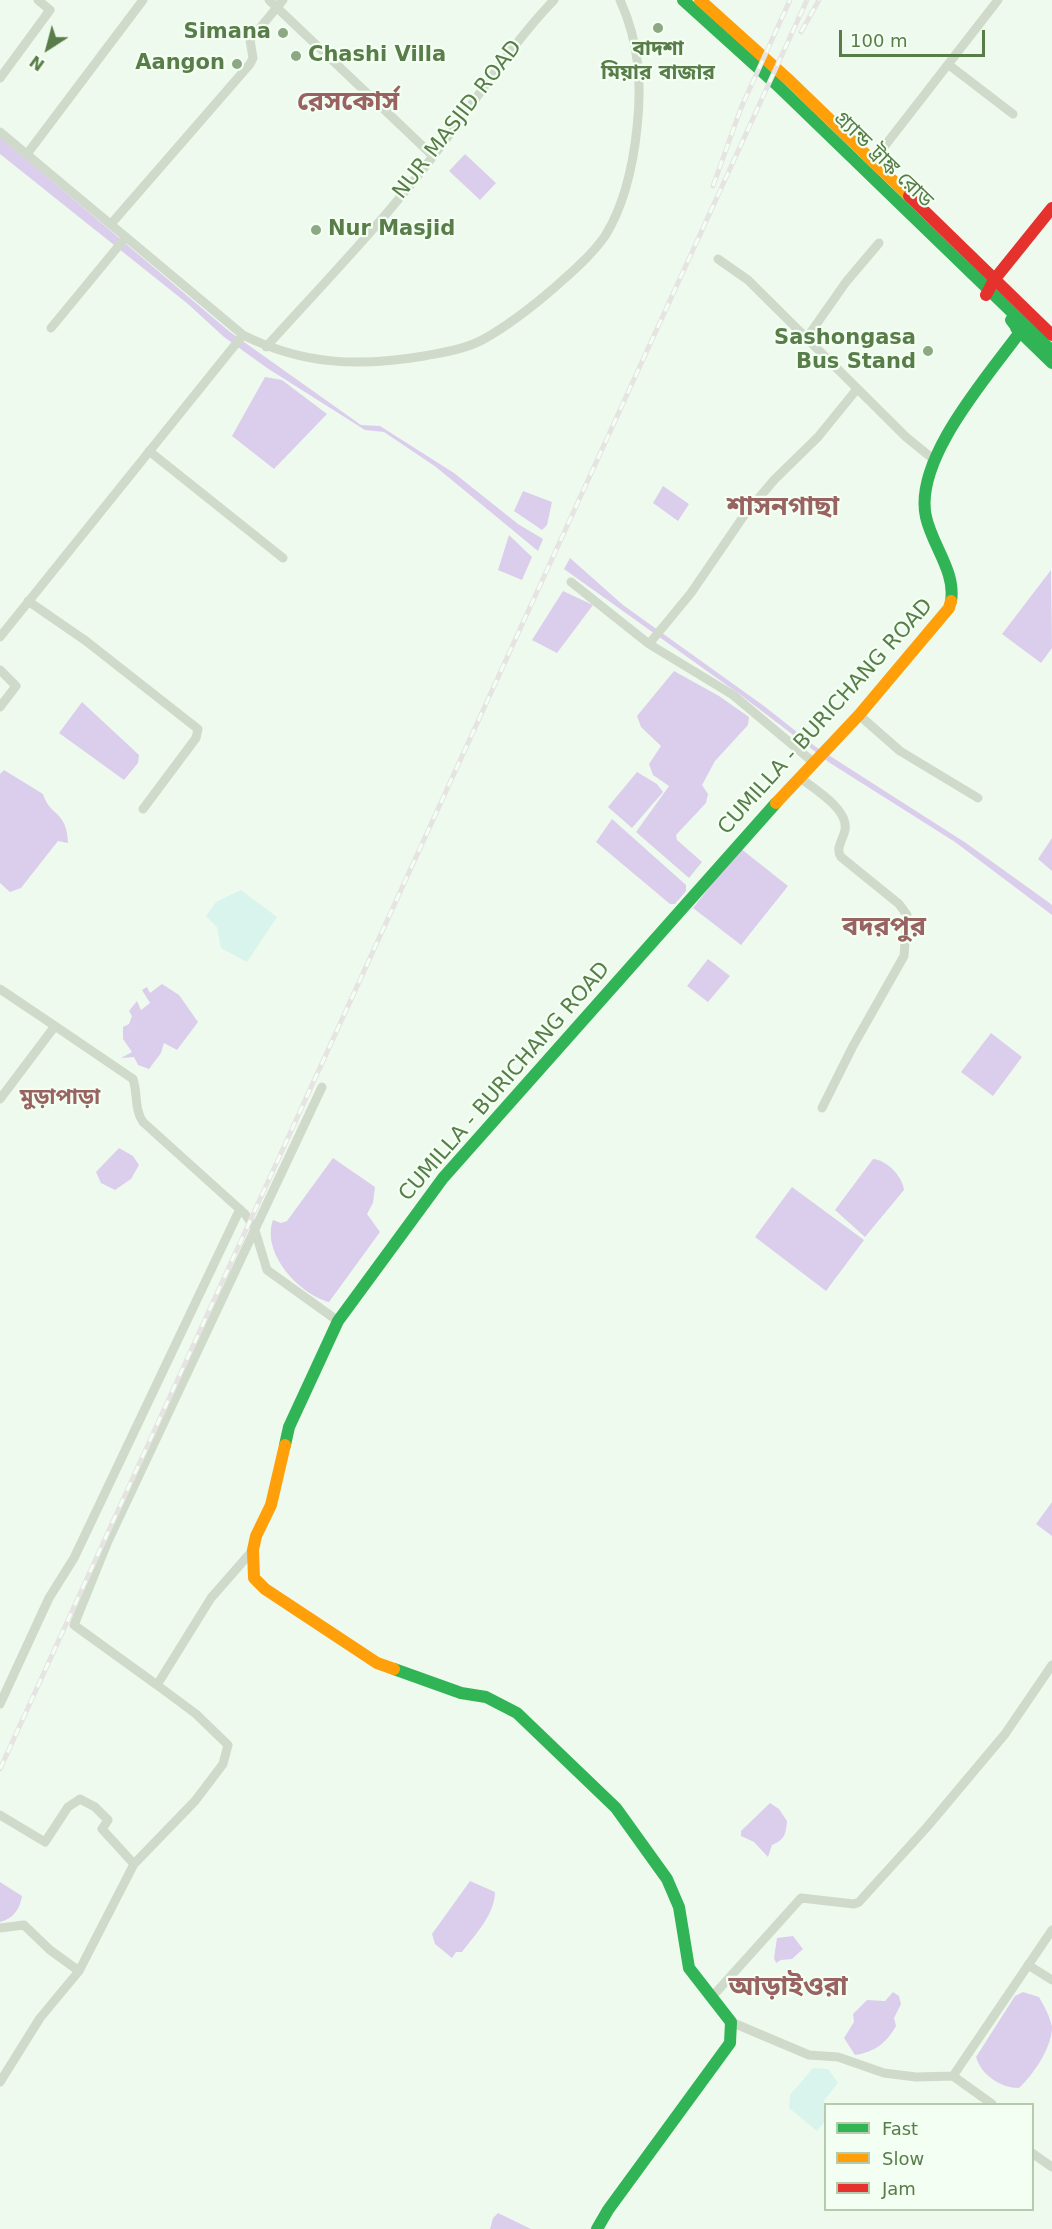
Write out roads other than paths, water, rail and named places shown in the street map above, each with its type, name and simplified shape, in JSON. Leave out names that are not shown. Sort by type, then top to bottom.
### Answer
[{"type":"main road","points":[[673,0],[796,109],[1052,363]]},
{"type":"main road","name":"গ্র্যান্ড ট্রাঙ্ক রোড","points":[[683,0],[764,72],[1052,351]]},
{"type":"main road","points":[[700,0],[748,42],[1052,335]]},
{"type":"main road","points":[[1020,332],[1019,328],[986,294],[994,280],[1052,208]]},
{"type":"main road","name":"CUMILLA - BURICHANG ROAD","points":[[731,2022],[695,1979],[689,1968],[684,1949],[679,1907],[667,1879],[616,1808],[517,1713],[486,1697],[461,1693],[377,1663],[265,1589],[254,1578],[253,1550],[256,1536],[271,1505],[289,1427],[338,1321],[443,1178],[799,777],[859,715],[952,603],[949,577],[923,506],[933,459],[1020,332]]},
{"type":"main road","points":[[597,2229],[608,2210],[730,2043],[731,2022]]},
{"type":"street","points":[[0,78],[50,10],[38,0]]},
{"type":"street","points":[[27,154],[143,0]]},
{"type":"street","points":[[269,0],[280,4],[433,156]]},
{"type":"street","name":"NUR MASJID ROAD","points":[[266,347],[345,261],[433,156],[526,32],[554,0]]},
{"type":"street","points":[[0,132],[243,335],[266,347],[350,364],[401,360],[464,348],[484,339],[518,316],[585,259],[612,222],[626,190],[634,156],[640,103],[639,66],[629,20],[620,0]]},
{"type":"street","points":[[873,161],[998,0]]},
{"type":"street","points":[[111,224],[250,64],[253,58],[250,40],[280,4]]},
{"type":"street","points":[[949,65],[1013,114]]},
{"type":"street","points":[[51,328],[126,237]]},
{"type":"street","points":[[806,339],[846,282],[879,243]]},
{"type":"street","points":[[718,259],[748,280],[857,389],[933,459]]},
{"type":"street","points":[[0,637],[243,335]]},
{"type":"street","points":[[651,641],[691,593],[743,517],[774,480],[818,437],[857,389]]},
{"type":"street","points":[[149,451],[283,558]]},
{"type":"street","points":[[571,582],[651,641],[733,695],[813,762]]},
{"type":"street","points":[[28,601],[86,640],[198,729],[196,738],[143,809]]},
{"type":"street","points":[[0,618],[9,625]]},
{"type":"street","points":[[0,670],[16,686],[0,707]]},
{"type":"street","points":[[859,715],[900,751],[978,798]]},
{"type":"street","points":[[799,777],[842,816],[845,830],[839,848],[841,857],[898,904],[907,915],[907,942],[904,956],[853,1046],[822,1108]]},
{"type":"street","points":[[0,989],[133,1079],[137,1092],[139,1115],[143,1122],[240,1209],[254,1227],[267,1270],[338,1321]]},
{"type":"street","points":[[0,1099],[55,1026]]},
{"type":"street","points":[[0,2082],[40,2018],[79,1971],[134,1864],[195,1801],[223,1764],[228,1745],[196,1714],[74,1625],[108,1541],[254,1227],[322,1087]]},
{"type":"street","points":[[0,1704],[49,1598],[74,1558],[240,1209]]},
{"type":"street","points":[[157,1685],[211,1598],[253,1550]]},
{"type":"street","points":[[711,1998],[801,1898],[854,1904],[859,1902],[927,1827],[1005,1734],[1052,1665]]},
{"type":"street","points":[[0,1815],[45,1842],[68,1807],[80,1799],[95,1807],[108,1820],[102,1829],[134,1864]]},
{"type":"street","points":[[0,1928],[24,1925],[50,1950],[79,1971]]},
{"type":"street","points":[[953,2076],[1052,1930]]},
{"type":"street","points":[[1028,1965],[1052,1980]]},
{"type":"street","points":[[731,2022],[809,2055],[838,2057],[884,2073],[916,2077],[953,2076],[991,2103]]},
{"type":"street","points":[[1034,2154],[1052,2167]]},
{"type":"railway","points":[[713,186],[741,108],[790,0]]},
{"type":"railway","points":[[0,1769],[807,0]]},
{"type":"railway","points":[[801,32],[819,0]]},
{"type":"place","name":"বাদশা মিয়ার বাজার","points":[[658,28]]},
{"type":"place","name":"Simana","points":[[283,33]]},
{"type":"place","name":"Chashi Villa","points":[[296,56]]},
{"type":"place","name":"Aangon","points":[[237,64]]},
{"type":"place","name":"Nur Masjid","points":[[316,230]]},
{"type":"place","name":"Sashongasa Bus Stand","points":[[928,351]]},
{"type":"district","name":"রেসকোর্স","points":[[348,103]]},
{"type":"district","name":"শাসনগাছা","points":[[783,508]]},
{"type":"district","name":"বদরপুর","points":[[884,928]]},
{"type":"district","name":"মুড়াপাড়া","points":[[60,1098]]},
{"type":"district","name":"আড়াইওরা","points":[[788,1988]]}]
